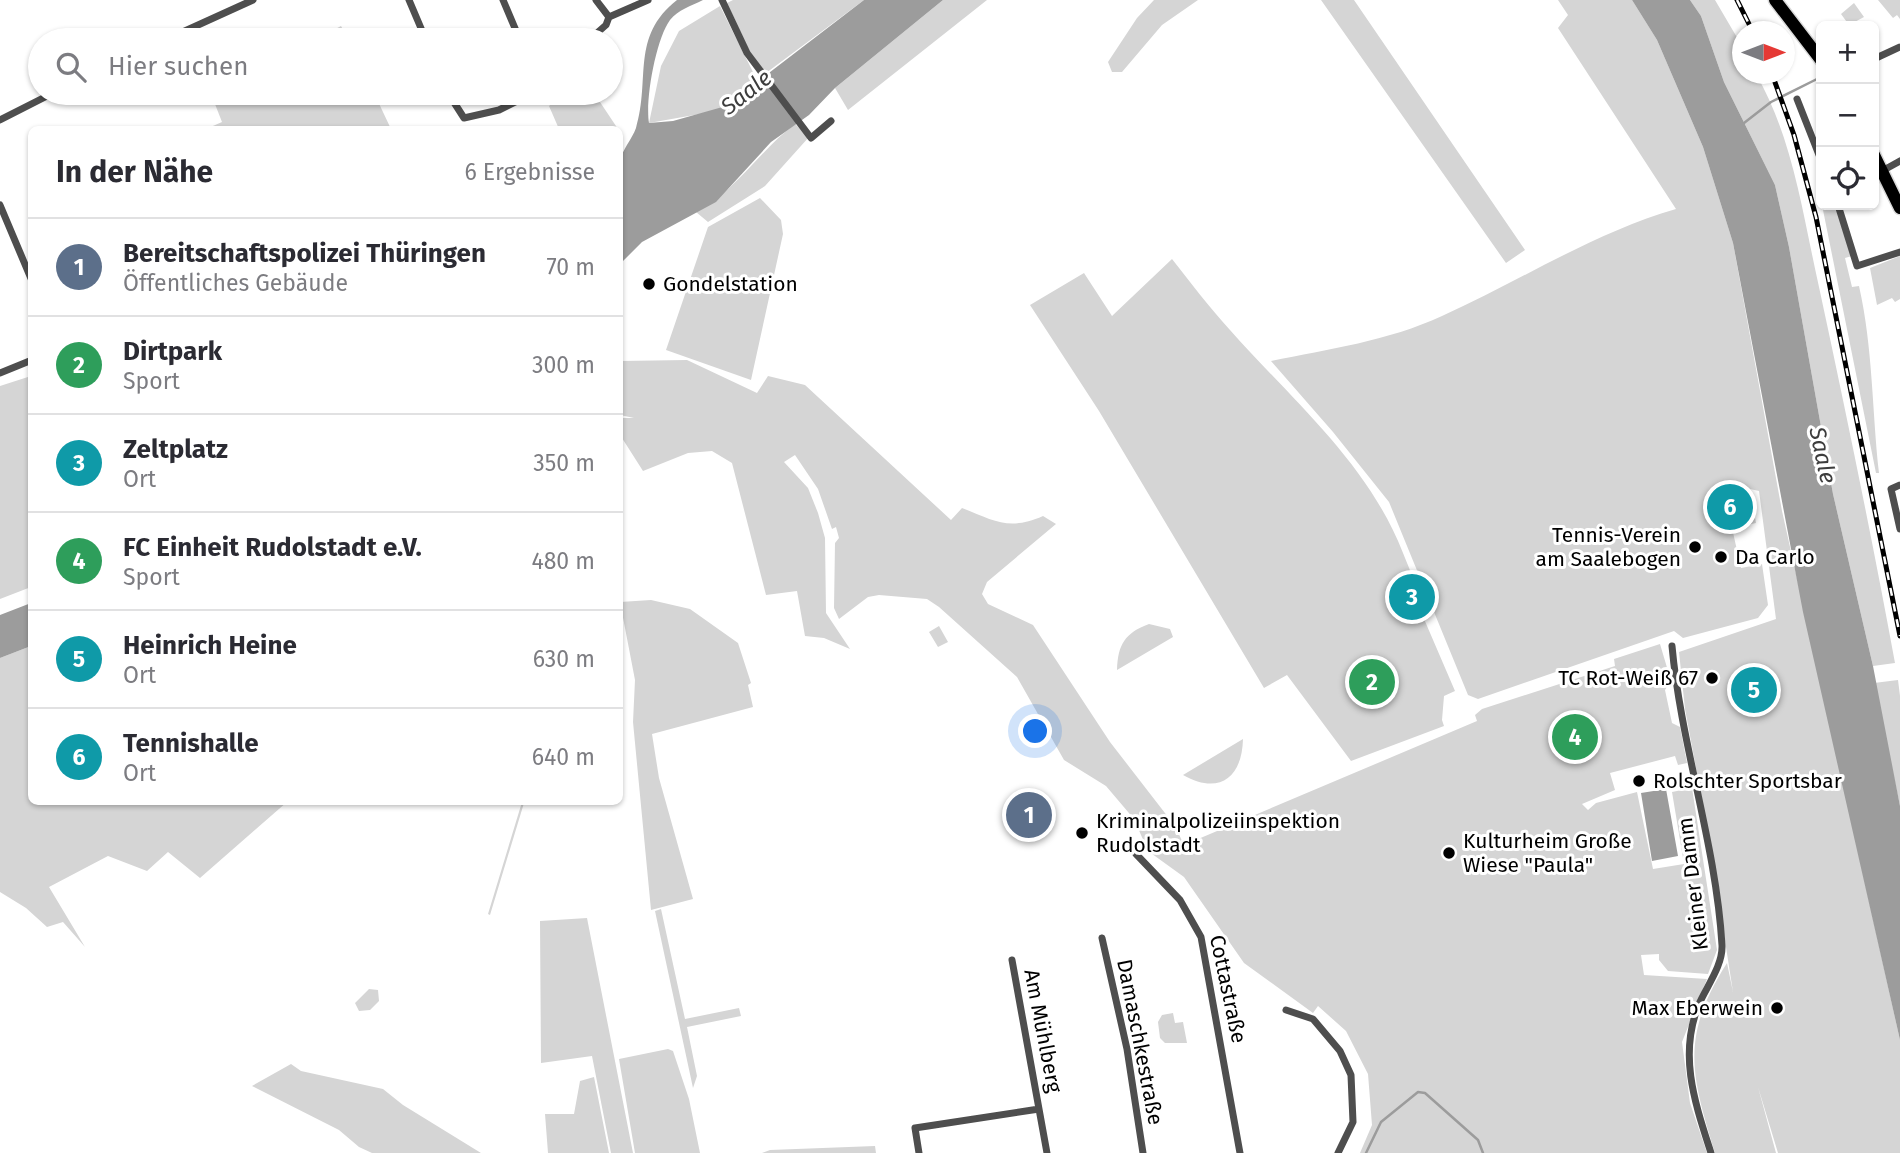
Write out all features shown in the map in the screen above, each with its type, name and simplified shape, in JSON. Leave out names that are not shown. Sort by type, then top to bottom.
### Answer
[{"type":"main road","points":[[1774,0],[1816,54]]},
{"type":"main road","points":[[1879,165],[1900,208]]},
{"type":"street","points":[[191,28],[253,0]]},
{"type":"street","points":[[409,0],[421,28]]},
{"type":"street","points":[[503,0],[515,28]]},
{"type":"street","points":[[596,0],[609,17]]},
{"type":"street","points":[[603,28],[609,17],[648,0]]},
{"type":"street","points":[[723,1],[747,53],[809,134],[831,121]]},
{"type":"street","points":[[1879,57],[1900,47]]},
{"type":"street","points":[[1797,99],[1816,147]]},
{"type":"street","points":[[0,120],[29,105]]},
{"type":"street","points":[[456,105],[464,118],[509,105]]},
{"type":"street","points":[[1882,171],[1900,161]]},
{"type":"street","points":[[0,205],[28,272]]},
{"type":"street","points":[[1840,210],[1857,266],[1900,252]]},
{"type":"street","points":[[0,373],[28,362]]},
{"type":"street","points":[[1900,485],[1891,489],[1900,529]]},
{"type":"street","name":"Kleiner Damm","points":[[1672,646],[1675,679],[1700,796],[1722,946],[1688,1043],[1694,1101],[1711,1153]]},
{"type":"street","name":"Cottastraße","points":[[1136,854],[1180,900],[1201,937],[1240,1153]]},
{"type":"street","name":"Damaschkestraße","points":[[1102,938],[1127,1049],[1143,1153]]},
{"type":"street","name":"Am Mühlberg","points":[[1012,960],[1047,1153]]},
{"type":"street","points":[[1286,1010],[1313,1019],[1340,1051],[1351,1075],[1353,1122],[1338,1153]]},
{"type":"street","name":"Am Mühlberg","points":[[919,1153],[915,1128],[1039,1109]]},
{"type":"shaded area","points":[[733,0],[864,0],[766,73],[750,52],[727,3]]},
{"type":"shaded area","points":[[943,0],[987,0],[848,110],[835,88]]},
{"type":"shaded area","points":[[1154,0],[1198,0],[1162,25],[1122,72],[1112,72],[1108,62],[1137,18]]},
{"type":"shaded area","points":[[1321,0],[1354,0],[1525,250],[1506,263]]},
{"type":"shaded area","points":[[1558,0],[1632,0],[1657,40],[1703,147],[1733,243],[1782,511],[1900,1040],[1900,1153],[1778,1153],[1758,1087],[1776,1153],[1715,1153],[1700,1100],[1694,1056],[1696,1035],[1712,989],[1727,963],[1733,992],[1708,832],[1685,709],[1679,652],[1776,619],[1759,491],[1750,489],[1756,523],[1732,528],[1741,568],[1762,564],[1768,605],[1758,618],[1683,638],[1674,631],[1478,699],[1468,695],[1389,502],[1271,361],[1358,343],[1422,325],[1586,244],[1676,209],[1558,28],[1568,15]]},
{"type":"shaded area","points":[[1690,0],[1715,0],[1732,29],[1732,84],[1761,84],[1788,151],[1839,381],[1895,663],[1873,666],[1833,494],[1789,247],[1775,185],[1724,82],[1701,16]]},
{"type":"shaded area","points":[[1878,0],[1900,0],[1900,19],[1897,15],[1893,18]]},
{"type":"shaded area","points":[[1854,3],[1864,17],[1856,21],[1846,21],[1841,14]]},
{"type":"shaded area","points":[[720,6],[757,80],[717,111],[649,123],[661,66],[679,31]]},
{"type":"shaded area","points":[[215,105],[380,105],[390,126],[213,126],[222,122]]},
{"type":"shaded area","points":[[602,105],[616,126],[558,126],[549,106]]},
{"type":"shaded area","points":[[795,124],[809,137],[765,186],[708,222],[696,212],[723,194]]},
{"type":"shaded area","points":[[760,198],[781,220],[783,234],[751,380],[666,350],[708,227]]},
{"type":"shaded area","points":[[1823,210],[1838,210],[1852,256],[1845,258],[1852,287],[1859,286],[1864,309],[1879,473],[1876,473]]},
{"type":"shaded area","points":[[1900,256],[1900,299],[1895,302],[1892,298],[1877,305],[1870,268]]},
{"type":"shaded area","points":[[1172,259],[1222,321],[1327,434],[1370,490],[1388,520],[1412,575],[1415,598],[1455,691],[1444,696],[1444,726],[1351,761],[1287,675],[1264,688],[1099,411],[1030,305],[1084,273],[1112,316]]},
{"type":"shaded area","points":[[687,360],[757,393],[768,376],[805,385],[951,520],[962,508],[1002,522],[1021,523],[1043,516],[1056,524],[987,582],[982,594],[988,604],[1033,625],[1110,742],[1175,826],[1184,845],[1477,721],[1475,715],[1482,709],[1615,666],[1614,659],[1660,644],[1671,681],[1665,690],[1672,723],[1680,727],[1687,763],[1678,765],[1675,756],[1610,773],[1615,790],[1582,804],[1588,810],[1596,803],[1637,792],[1653,869],[1684,864],[1672,792],[1692,788],[1717,950],[1708,974],[1668,971],[1659,960],[1659,954],[1641,955],[1644,975],[1707,979],[1682,1042],[1690,1103],[1707,1153],[1360,1153],[1372,1125],[1368,1074],[1346,1031],[1318,1006],[1313,1013],[1244,963],[1184,877],[1148,851],[1134,819],[1106,786],[1064,760],[1017,677],[927,599],[879,595],[868,597],[839,619],[834,608],[835,543],[839,538],[836,527],[832,529],[818,489],[795,455],[784,462],[808,488],[825,538],[826,613],[850,649],[824,638],[805,636],[797,591],[766,595],[732,463],[712,451],[688,453],[643,471],[623,440],[623,418],[634,418],[623,416],[623,361]]},
{"type":"shaded area","points":[[28,377],[28,588],[0,599],[0,386]]},
{"type":"shaded area","points":[[651,600],[690,609],[738,643],[751,683],[748,685],[753,707],[652,734],[659,778],[693,899],[651,910],[633,722],[635,680],[623,618],[623,602]]},
{"type":"shaded area","points":[[1149,624],[1170,629],[1173,637],[1117,670],[1124,641],[1134,631]]},
{"type":"shaded area","points":[[939,626],[948,642],[938,647],[929,632]]},
{"type":"shaded area","points":[[28,647],[28,805],[284,805],[200,878],[168,852],[147,871],[108,856],[49,887],[85,947],[63,922],[47,927],[26,908],[0,892],[0,658]]},
{"type":"shaded area","points":[[1898,680],[1900,696],[1900,806],[1874,683]]},
{"type":"shaded area","points":[[1243,739],[1238,764],[1226,779],[1207,783],[1183,775]]},
{"type":"shaded area","points":[[521,805],[523,805],[490,915],[488,914]]},
{"type":"shaded area","points":[[661,909],[685,1019],[739,1008],[741,1016],[687,1027],[697,1076],[693,1088],[655,911]]},
{"type":"shaded area","points":[[587,918],[633,1153],[611,1153],[592,1056],[541,1063],[540,921]]},
{"type":"shaded area","points":[[369,989],[378,990],[379,1001],[370,1010],[359,1011],[355,1003]]},
{"type":"shaded area","points":[[1173,1013],[1175,1023],[1183,1022],[1187,1043],[1165,1043],[1160,1038],[1158,1022],[1162,1015]]},
{"type":"shaded area","points":[[668,1049],[673,1051],[689,1099],[700,1153],[635,1153],[619,1059]]},
{"type":"shaded area","points":[[291,1064],[301,1071],[383,1089],[403,1105],[481,1153],[372,1153],[359,1147],[339,1130],[252,1086]]},
{"type":"shaded area","points":[[594,1077],[609,1153],[548,1153],[545,1114],[574,1114],[580,1081]]},
{"type":"shaded area","points":[[875,1146],[876,1153],[762,1153],[770,1150]]},
{"type":"water","name":"Saale","points":[[677,0],[703,0],[677,13],[665,29],[653,70],[649,123],[673,121],[726,106],[864,0],[943,0],[835,88],[809,115],[771,142],[716,202],[642,242],[623,261],[623,153],[636,128],[640,110],[647,44],[662,14]]},
{"type":"water","name":"Saale","points":[[1632,0],[1690,0],[1701,16],[1724,82],[1775,185],[1789,247],[1833,494],[1873,666],[1900,806],[1900,1040],[1803,612],[1733,243],[1703,147],[1657,40]]},
{"type":"water","points":[[28,604],[28,647],[0,658],[0,615]]},
{"type":"water","points":[[1666,789],[1678,856],[1652,861],[1641,793]]},
{"type":"waterway","points":[[1744,123],[1771,102],[1816,80]]},
{"type":"waterway","points":[[1366,1153],[1381,1122],[1418,1092],[1425,1093],[1478,1140],[1483,1153]]},
{"type":"railway","points":[[1737,0],[1748,21]]},
{"type":"railway","points":[[1776,84],[1794,135],[1816,217],[1900,636]]},
{"type":"place","name":"Gondelstation","points":[[649,284]]},
{"type":"place","name":"Tennishalle","points":[[1730,507]]},
{"type":"place","name":"Tennis-Verein am Saalebogen","points":[[1695,547]]},
{"type":"place","name":"Da Carlo","points":[[1721,557]]},
{"type":"place","name":"Zeltplatz","points":[[1412,597]]},
{"type":"place","name":"TC Rot-Weiß 67","points":[[1712,678]]},
{"type":"place","name":"Dirtpark","points":[[1372,682]]},
{"type":"place","name":"Heinrich Heine","points":[[1754,690]]},
{"type":"place","name":"FC Einheit Rudolstadt e.V.","points":[[1575,737]]},
{"type":"place","name":"Rolschter Sportsbar","points":[[1639,781]]},
{"type":"place","name":"Bereitschaftspolizei Thüringen","points":[[1029,815]]},
{"type":"place","name":"Kriminalpolizeiinspektion Rudolstadt","points":[[1082,833]]},
{"type":"place","name":"Kulturheim Große Wiese \"Paula\"","points":[[1449,853]]},
{"type":"place","name":"Max Eberwein","points":[[1777,1008]]}]
